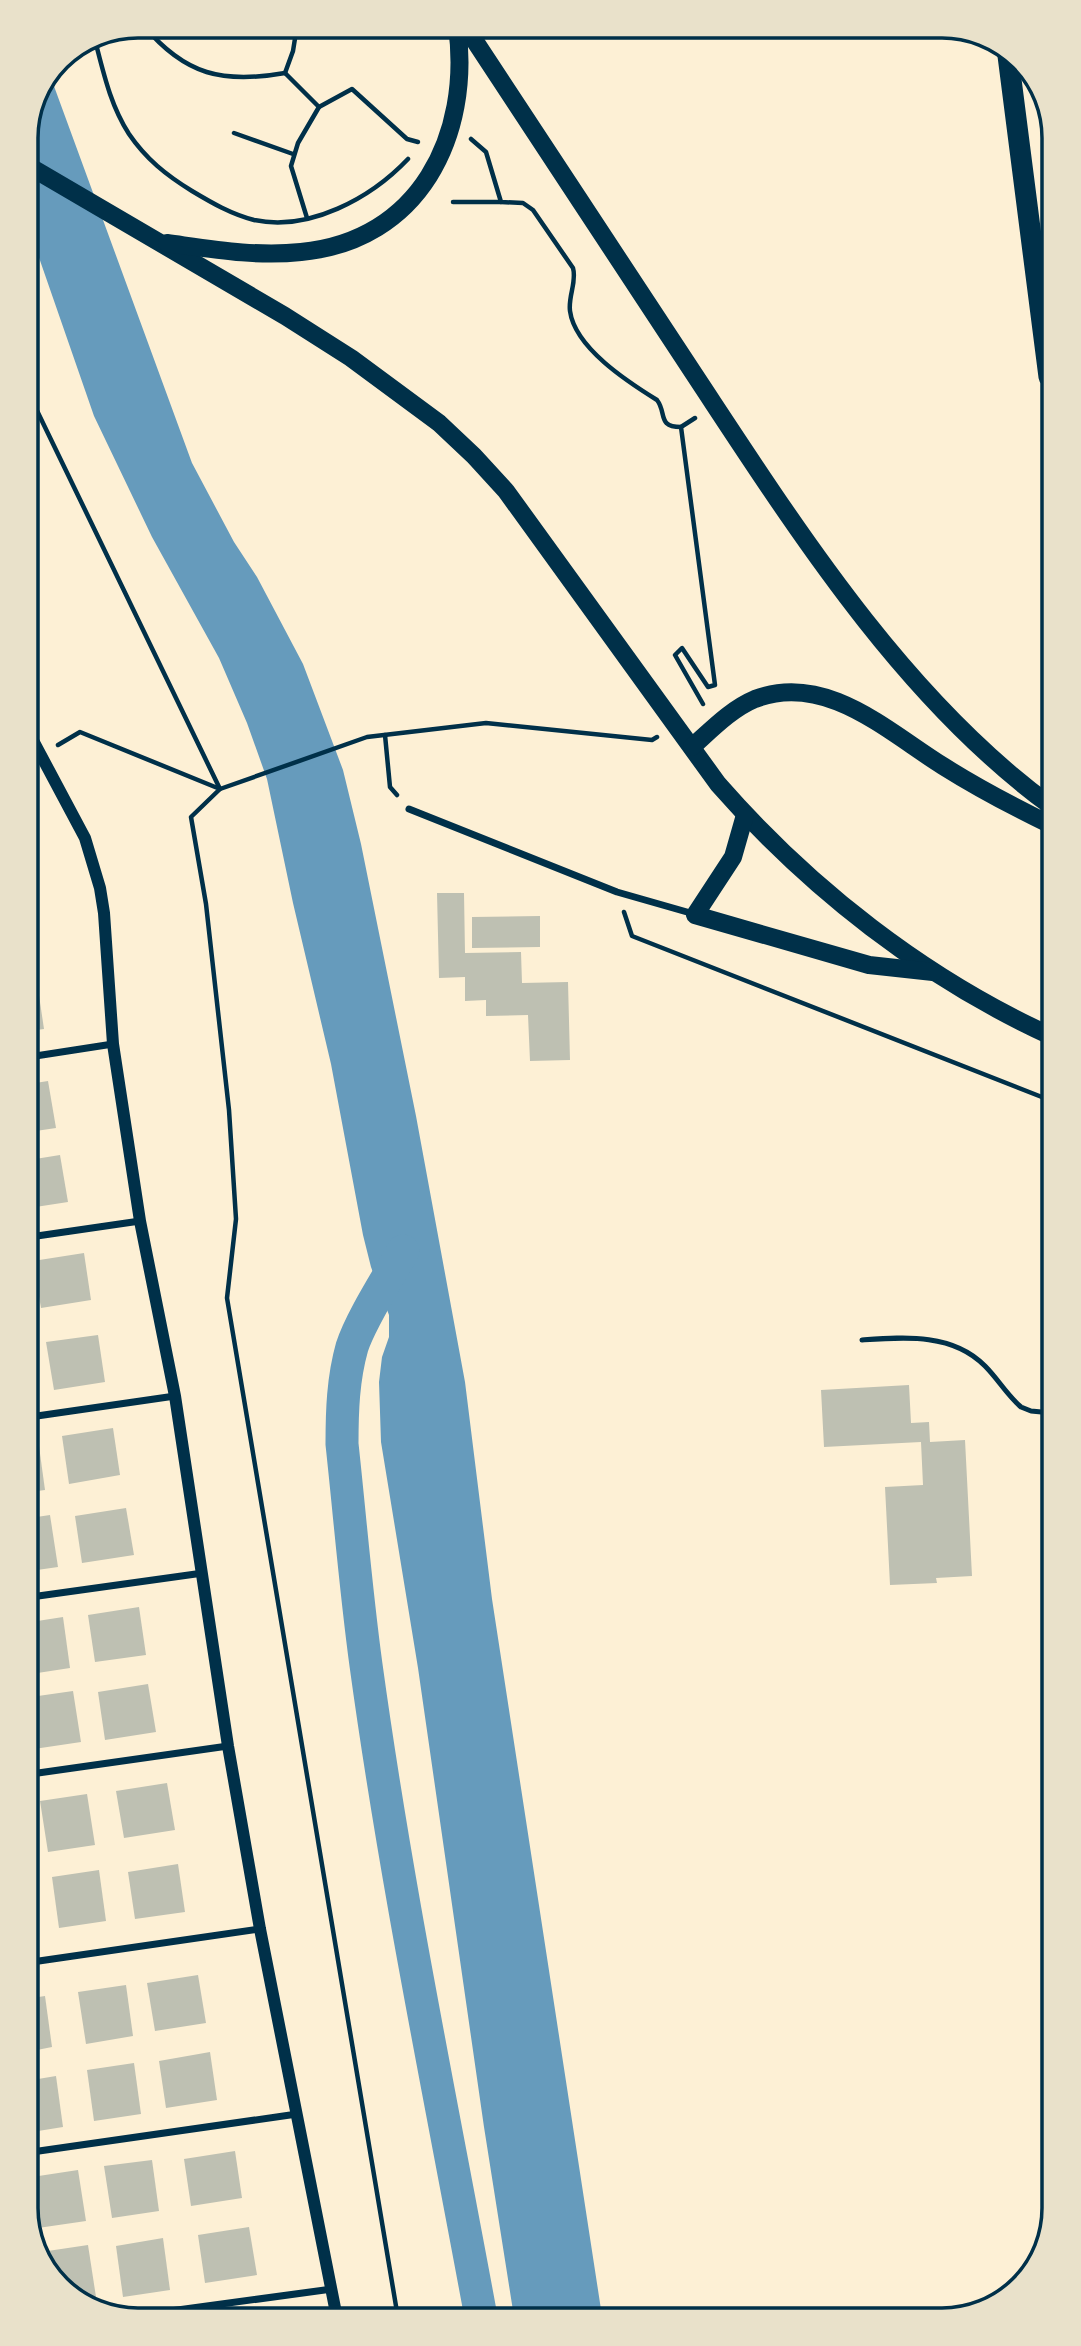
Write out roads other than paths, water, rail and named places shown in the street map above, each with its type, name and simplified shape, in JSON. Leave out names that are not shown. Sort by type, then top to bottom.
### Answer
[{"type":"highway","points":[[1009,64],[1042,322]]},
{"type":"main road","points":[[156,240],[224,251],[300,253],[349,242],[373,231],[412,200],[441,157],[451,132],[460,83],[458,38]]},
{"type":"main road","points":[[473,38],[762,476],[862,614],[957,726],[1019,783],[1042,800]]},
{"type":"main road","points":[[39,172],[285,316],[351,358],[439,423],[506,491],[718,784],[745,815],[785,854],[880,935],[936,972],[1042,1032]]},
{"type":"main road","points":[[692,747],[725,718],[755,700],[777,694],[814,694],[852,707],[964,779],[1042,820]]},
{"type":"main road","points":[[745,815],[733,857],[695,915],[869,965],[936,972]]},
{"type":"street","points":[[39,749],[85,838],[94,863],[104,913],[113,1044],[140,1221],[175,1396],[228,1746],[260,1929],[335,2307]]},
{"type":"street","points":[[408,809],[617,892],[695,915]]},
{"type":"street","points":[[39,1056],[113,1044]]},
{"type":"street","points":[[38,1236],[140,1221]]},
{"type":"street","points":[[38,1416],[175,1396]]},
{"type":"street","points":[[38,1596],[203,1573]]},
{"type":"street","points":[[38,1773],[228,1746]]},
{"type":"street","points":[[38,1961],[260,1929]]},
{"type":"street","points":[[38,2151],[297,2114]]},
{"type":"street","points":[[199,2307],[332,2289]]},
{"type":"lane","points":[[862,1340],[920,1338],[954,1345],[978,1359],[1021,1407],[1042,1413]]},
{"type":"water","points":[[54,86],[192,463],[303,664],[343,770],[361,844],[416,1116],[465,1382],[492,1599],[601,2308],[512,2307],[418,1668],[381,1442],[379,1382],[382,1357],[389,1337],[389,1315],[371,1267],[363,1235],[331,1064],[267,779],[219,658],[152,537],[94,416],[39,257],[39,132],[42,113]]},
{"type":"waterway","points":[[403,1251],[368,1311],[352,1347],[344,1395],[342,1444],[359,1610],[378,1747],[405,1910],[479,2307]]}]
